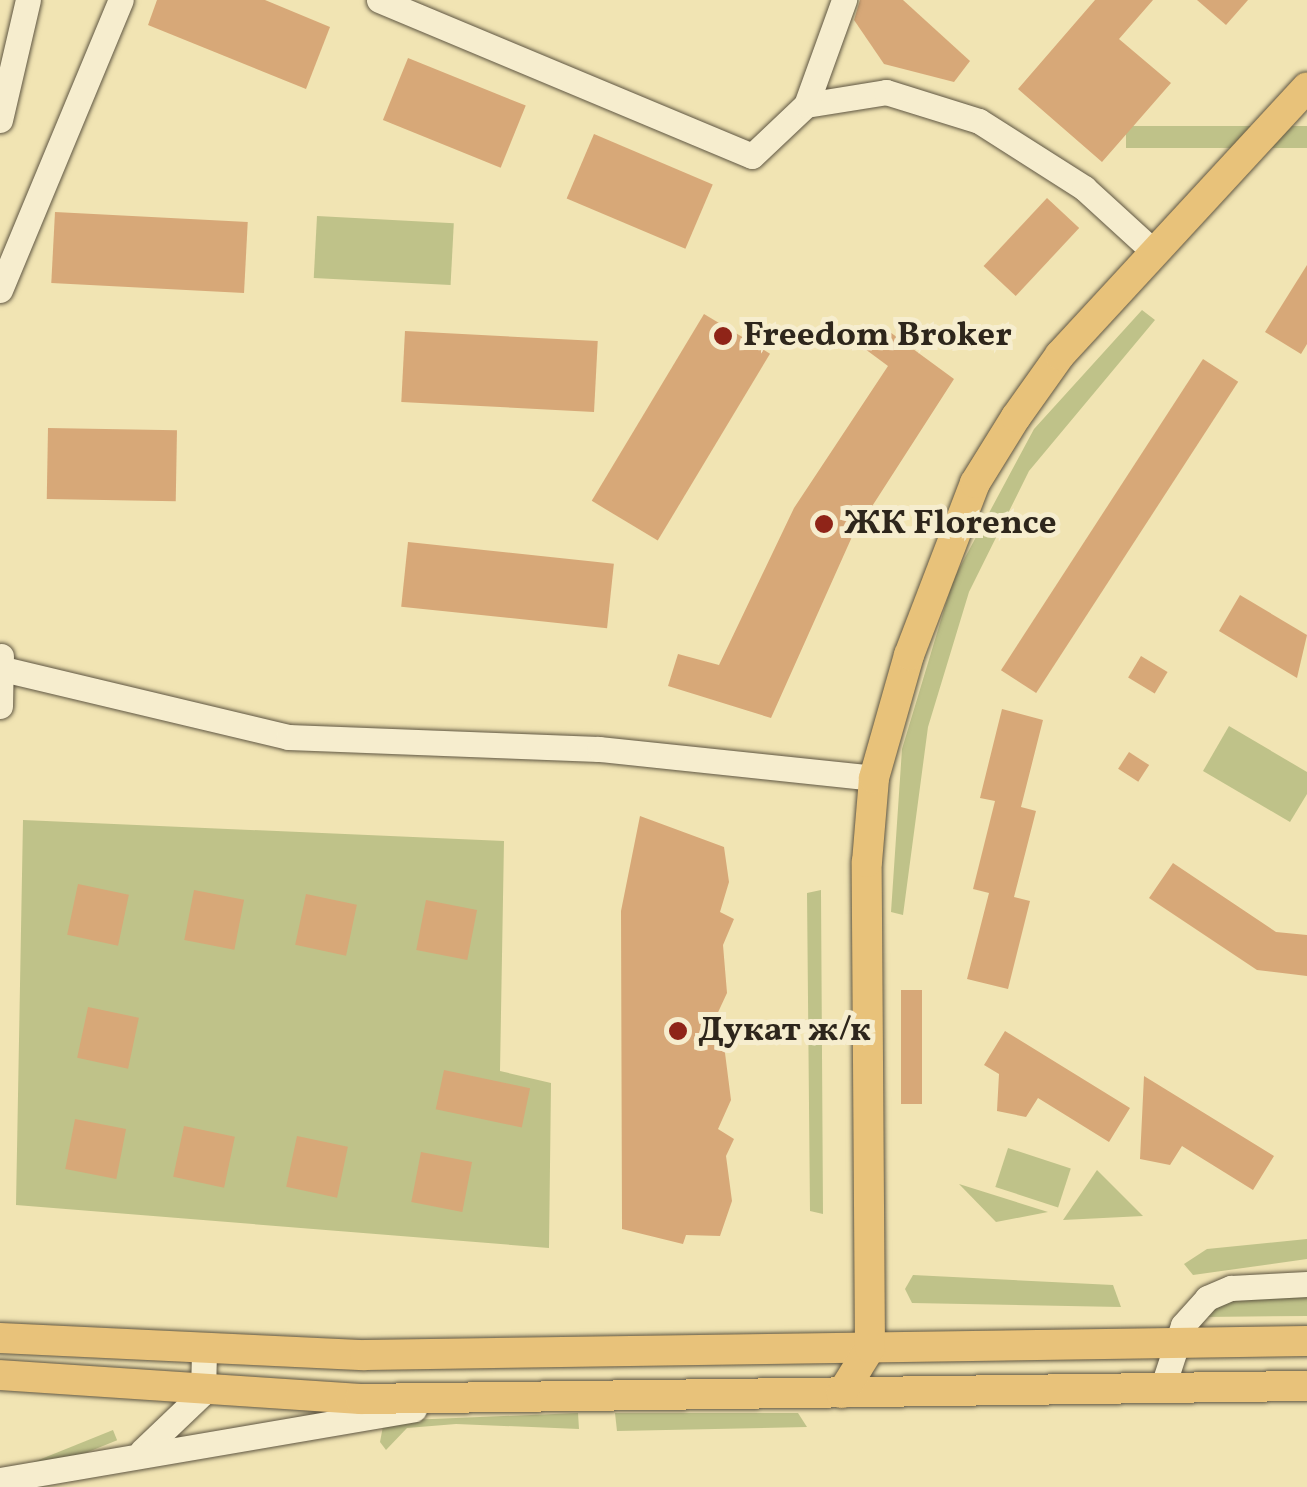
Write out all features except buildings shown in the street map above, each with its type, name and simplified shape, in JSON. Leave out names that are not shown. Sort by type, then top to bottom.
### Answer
[{"type":"main road","points":[[842,1393],[870,1348],[863,1080],[874,778],[909,655],[975,483],[1060,355],[1307,87]]},
{"type":"main road","points":[[0,1338],[204,1350],[1173,1346],[1307,1341]]},
{"type":"main road","points":[[0,1375],[202,1392],[498,1397],[1307,1386]]},
{"type":"street","points":[[0,120],[28,0]]},
{"type":"street","points":[[0,290],[121,0]]},
{"type":"street","points":[[379,0],[752,156],[806,106],[844,0]]},
{"type":"street","points":[[806,106],[886,92],[979,121],[1084,188],[1153,251]]},
{"type":"street","points":[[0,706],[2,661],[288,737],[600,748],[874,778]]},
{"type":"street","points":[[1162,1389],[1173,1346],[1206,1298],[1231,1288],[1307,1284]]},
{"type":"street","points":[[142,1451],[202,1392],[204,1350]]},
{"type":"street","points":[[0,1480],[142,1451],[498,1397]]},
{"type":"green space","points":[[1126,126],[1307,126],[1307,148],[1126,148]]},
{"type":"green space","points":[[317,216],[454,223],[451,285],[314,278]]},
{"type":"green space","points":[[1142,310],[1155,320],[1029,471],[969,592],[928,727],[903,915],[891,912],[902,749],[953,580],[1034,429]]},
{"type":"green space","points":[[1229,726],[1307,772],[1307,794],[1290,822],[1203,771]]},
{"type":"green space","points":[[23,820],[504,841],[500,1071],[551,1083],[549,1248],[16,1205]]},
{"type":"green space","points":[[821,890],[823,1214],[810,1211],[807,893]]},
{"type":"green space","points":[[1008,1148],[1071,1168],[1058,1207],[995,1187]]},
{"type":"green space","points":[[1097,1170],[1143,1216],[1063,1220]]},
{"type":"green space","points":[[959,1184],[1048,1212],[996,1222]]},
{"type":"green space","points":[[1307,1239],[1307,1259],[1193,1275],[1184,1264],[1207,1249]]},
{"type":"green space","points":[[913,1275],[1113,1285],[1121,1307],[912,1303],[905,1289]]},
{"type":"green space","points":[[1307,1293],[1307,1316],[1203,1317],[1216,1299]]},
{"type":"green space","points":[[578,1413],[579,1429],[456,1424],[407,1428],[386,1450],[380,1442],[384,1421]]},
{"type":"green space","points":[[615,1413],[798,1413],[807,1427],[617,1431]]},
{"type":"green space","points":[[113,1430],[117,1440],[10,1483],[6,1473]]},
{"type":"place","name":"Freedom Broker","points":[[723,336]]},
{"type":"place","name":"ЖК Florence","points":[[824,524]]},
{"type":"place","name":"Дукат ж/к","points":[[678,1031]]}]
